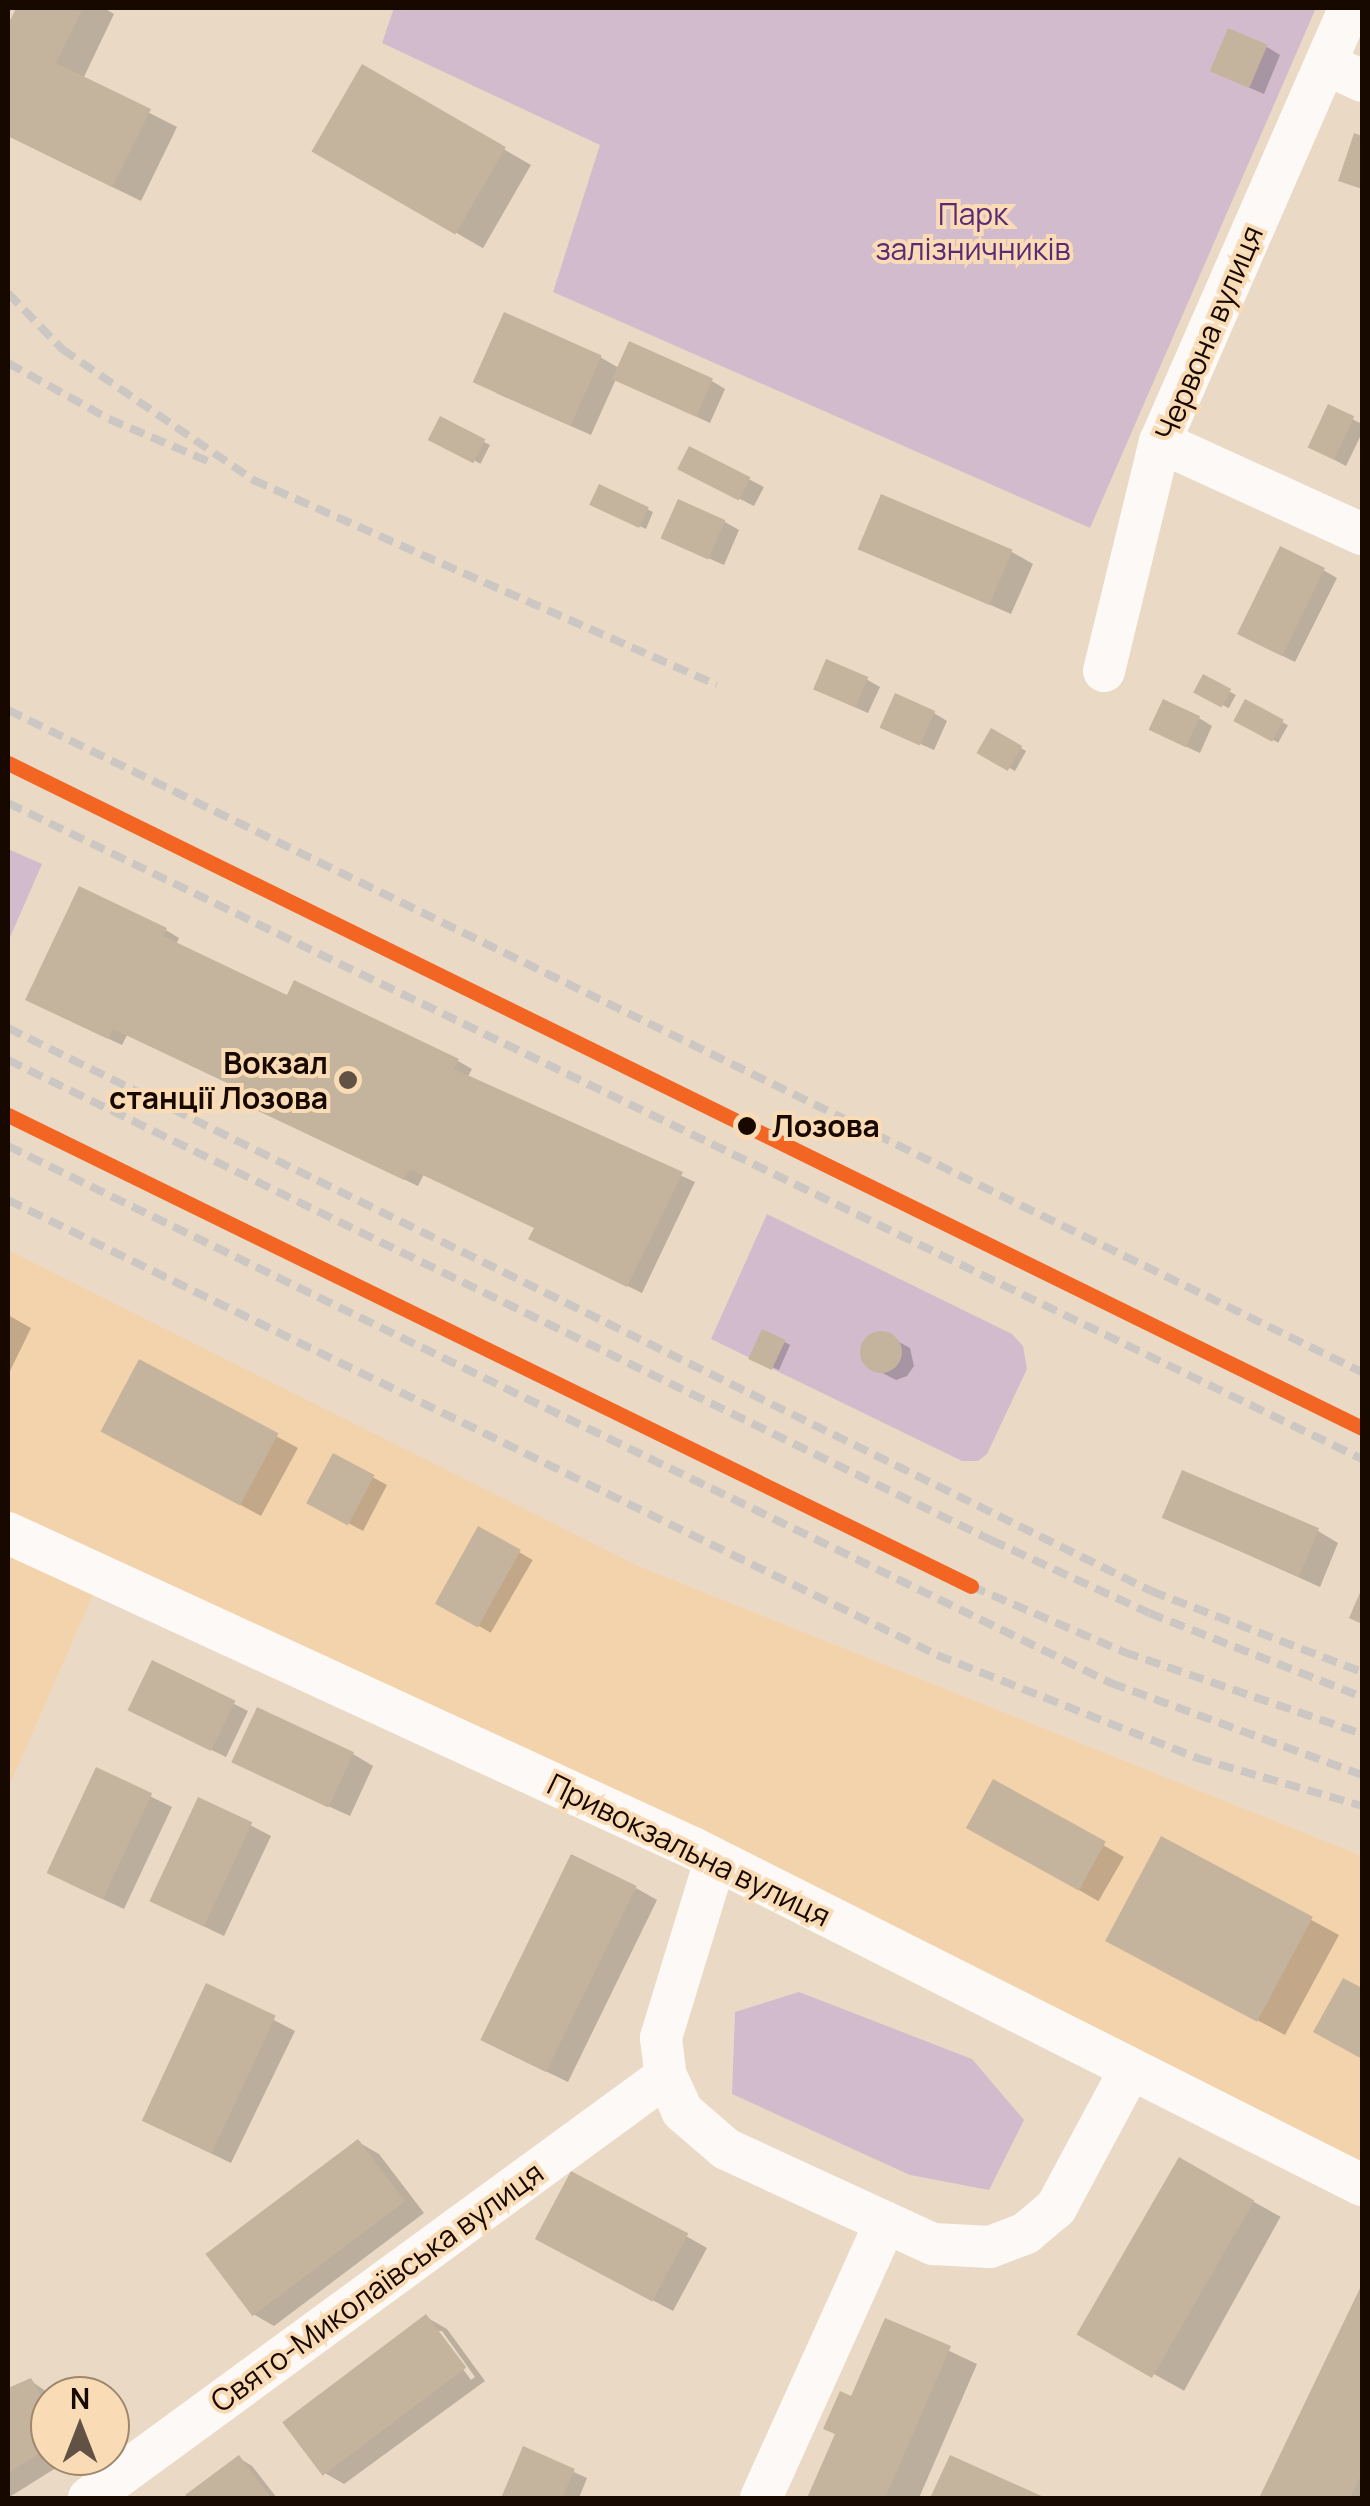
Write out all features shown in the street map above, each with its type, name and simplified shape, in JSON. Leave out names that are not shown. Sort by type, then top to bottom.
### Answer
[{"type":"street","name":"Червона вулиця","points":[[1104,671],[1160,442],[1344,72],[1350,8]]},
{"type":"street","points":[[1160,442],[1362,534]]},
{"type":"street","name":"Привокзальна вулиця","points":[[8,1533],[715,1861],[1362,2185]]},
{"type":"street","points":[[715,1861],[664,2018],[666,2076],[682,2111],[709,2138],[885,2223],[952,2248],[990,2246],[1026,2233],[1042,2222],[1068,2193],[1130,2070]]},
{"type":"street","name":"Свято-Миколаївська вулиця","points":[[88,2498],[666,2076]]},
{"type":"street","points":[[761,2498],[885,2223]]},
{"type":"shaded area","points":[[8,1250],[636,1565],[1362,1856],[1362,2185],[102,1574],[8,1789]]},
{"type":"green space","name":"Парк залізничників","points":[[394,8],[1316,8],[1090,528],[553,292],[600,145],[382,43]]},
{"type":"green space","points":[[8,849],[42,864],[8,942]]},
{"type":"green space","points":[[767,1214],[1012,1334],[1023,1346],[1027,1369],[987,1454],[978,1461],[962,1461],[711,1339]]},
{"type":"green space","points":[[799,1992],[972,2059],[1024,2120],[989,2190],[910,2175],[732,2094],[735,2012]]},
{"type":"building","points":[[16,8],[83,8],[56,63],[151,109],[112,187],[8,136],[8,25]]},
{"type":"building","points":[[1228,28],[1268,45],[1249,88],[1210,71]]},
{"type":"building","points":[[362,64],[506,147],[455,234],[312,151]]},
{"type":"building","points":[[1354,133],[1362,136],[1362,189],[1338,181]]},
{"type":"building","points":[[504,312],[602,356],[570,426],[473,382]]},
{"type":"building","points":[[629,341],[713,378],[696,417],[612,379]]},
{"type":"building","points":[[1328,404],[1354,416],[1334,460],[1308,448]]},
{"type":"building","points":[[440,416],[485,439],[473,463],[428,440]]},
{"type":"building","points":[[689,446],[750,477],[739,500],[677,469]]},
{"type":"building","points":[[599,484],[649,507],[639,528],[589,505]]},
{"type":"building","points":[[881,494],[1013,550],[989,605],[858,549]]},
{"type":"building","points":[[678,499],[726,520],[708,559],[661,538]]},
{"type":"building","points":[[1280,546],[1325,568],[1282,656],[1237,634]]},
{"type":"building","points":[[826,659],[868,677],[855,707],[813,689]]},
{"type":"building","points":[[1203,674],[1231,689],[1221,708],[1193,693]]},
{"type":"building","points":[[895,693],[935,711],[920,746],[880,728]]},
{"type":"building","points":[[1163,699],[1200,716],[1186,747],[1149,730]]},
{"type":"building","points":[[1245,699],[1284,720],[1272,742],[1233,721]]},
{"type":"building","points":[[991,728],[1022,746],[1008,771],[976,753]]},
{"type":"building","name":"Вокзал станції Лозова","points":[[79,886],[167,928],[163,936],[287,995],[294,980],[459,1059],[454,1069],[683,1172],[627,1287],[528,1239],[534,1228],[410,1169],[404,1180],[237,1101],[242,1090],[113,1029],[108,1039],[25,1000]]},
{"type":"building","points":[[762,1329],[786,1340],[772,1370],[748,1359]]},
{"type":"building","points":[[881,1331],[896,1337],[902,1352],[896,1367],[881,1373],[866,1367],[860,1352],[866,1337]]},
{"type":"building","points":[[139,1359],[279,1433],[240,1506],[101,1431]]},
{"type":"building","points":[[333,1453],[374,1475],[348,1525],[306,1503]]},
{"type":"building","points":[[1182,1470],[1319,1528],[1299,1576],[1162,1518]]},
{"type":"building","points":[[478,1526],[521,1550],[478,1628],[435,1604]]},
{"type":"building","points":[[1362,1588],[1362,1624],[1349,1618]]},
{"type":"building","points":[[152,1660],[236,1701],[211,1751],[127,1710]]},
{"type":"building","points":[[257,1707],[354,1752],[328,1808],[231,1762]]},
{"type":"building","points":[[96,1767],[152,1793],[103,1899],[47,1873]]},
{"type":"building","points":[[993,1779],[1106,1842],[1079,1891],[966,1828]]},
{"type":"building","points":[[198,1797],[252,1822],[204,1927],[149,1901]]},
{"type":"building","points":[[1161,1836],[1313,1917],[1257,2022],[1105,1941]]},
{"type":"building","points":[[571,1854],[637,1886],[546,2072],[480,2040]]},
{"type":"building","points":[[1343,1978],[1362,1988],[1362,2059],[1313,2032]]},
{"type":"building","points":[[206,1983],[276,2016],[212,2153],[142,2121]]},
{"type":"building","points":[[358,2139],[405,2201],[252,2316],[205,2254]]},
{"type":"building","points":[[1179,2157],[1254,2200],[1152,2378],[1076,2335]]},
{"type":"building","points":[[571,2171],[688,2233],[652,2301],[535,2239]]},
{"type":"building","points":[[1362,2284],[1362,2473],[1350,2498],[1259,2498]]},
{"type":"building","points":[[426,2314],[466,2368],[323,2476],[282,2422]]},
{"type":"building","points":[[885,2318],[951,2346],[885,2498],[807,2498],[835,2434],[823,2429],[840,2391],[851,2396]]},
{"type":"building","points":[[30,2378],[30,2459],[8,2473],[8,2388]]},
{"type":"building","points":[[523,2446],[575,2469],[562,2498],[501,2498]]},
{"type":"building","points":[[239,2455],[271,2498],[185,2495]]},
{"type":"building","points":[[950,2455],[1046,2498],[930,2498]]},
{"type":"railway","points":[[8,293],[62,349],[253,480],[717,685]]},
{"type":"railway","points":[[8,363],[109,419],[210,462]]},
{"type":"railway","points":[[8,710],[1362,1372]]},
{"type":"railway","points":[[8,803],[1362,1459]]},
{"type":"railway","points":[[8,1028],[1151,1591],[1362,1672]]},
{"type":"railway","points":[[8,1060],[991,1540],[1149,1613],[1362,1697]]},
{"type":"railway","points":[[8,1146],[1111,1683],[1362,1775]]},
{"type":"railway","points":[[8,1200],[937,1655],[1197,1758],[1362,1806]]},
{"type":"railway","points":[[971,1586],[1124,1652],[1362,1734]]},
{"type":"transit line","points":[[8,763],[1362,1428]]},
{"type":"transit line","points":[[8,1115],[971,1586]]},
{"type":"place","name":"Вокзал станції Лозова","points":[[348,1080]]},
{"type":"place","name":"Лозова","points":[[747,1126]]}]
